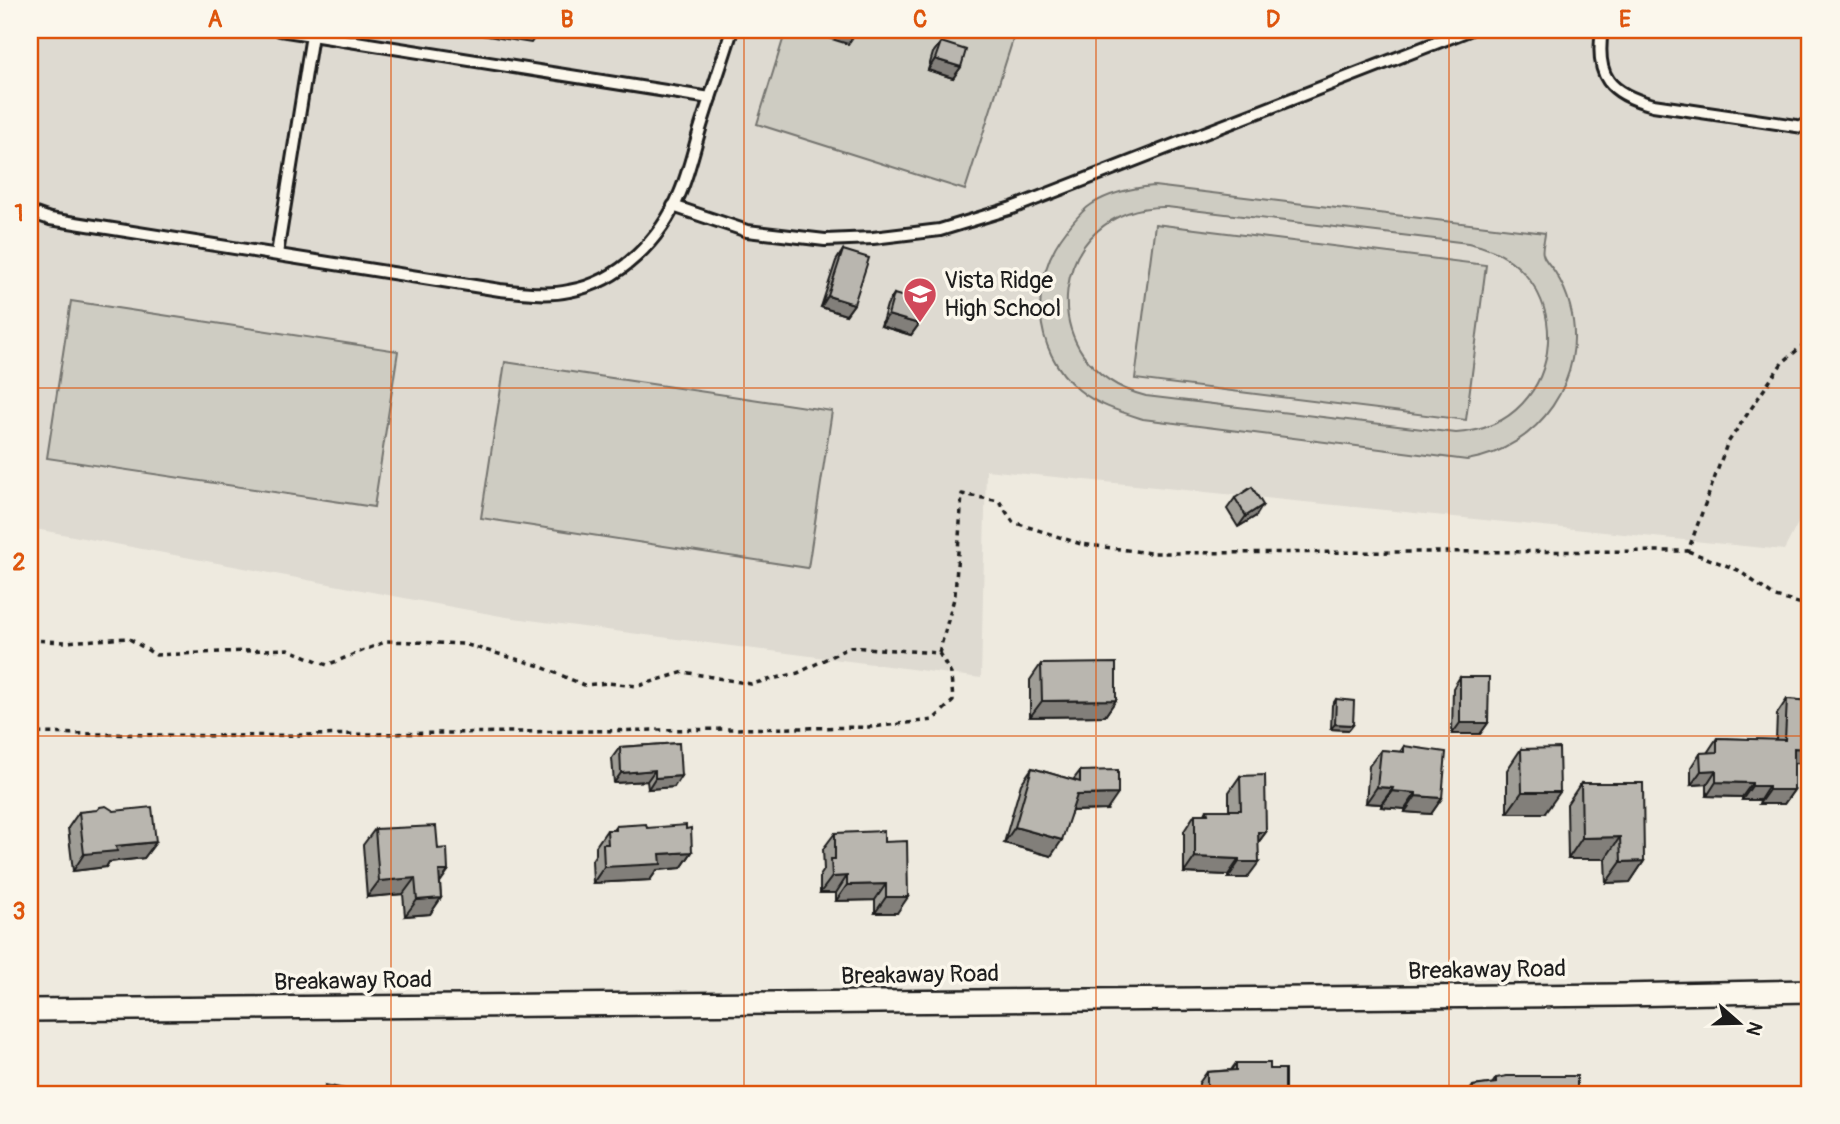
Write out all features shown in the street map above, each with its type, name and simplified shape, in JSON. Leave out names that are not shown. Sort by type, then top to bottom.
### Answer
[{"type":"street","name":"Breakaway Road","points":[[30,1010],[1810,991]]},
{"type":"lane","points":[[280,30],[710,98]]},
{"type":"lane","points":[[30,212],[50,219],[500,290],[568,292],[594,284],[620,270],[644,249],[664,224],[680,193],[732,30]]},
{"type":"lane","points":[[673,206],[747,231],[825,240],[873,238],[940,230],[1036,199],[1469,30]]},
{"type":"lane","points":[[1602,30],[1603,72],[1613,88],[1628,99],[1810,128]]},
{"type":"lane","points":[[277,254],[312,35]]},
{"type":"path","points":[[1688,551],[1727,444],[1782,363],[1810,339]]},
{"type":"path","points":[[30,733],[230,736],[873,727],[933,720],[953,701],[951,674],[939,653],[955,595],[962,494],[999,501],[1013,522],[1081,544],[1150,553],[1688,551],[1738,570],[1774,597],[1810,606]]},
{"type":"path","points":[[30,640],[65,642],[128,638],[156,655],[288,649],[327,665],[387,641],[464,645],[537,665],[584,685],[608,683],[638,686],[684,672],[751,684],[798,673],[850,647],[939,653]]},
{"type":"shaded area","name":"Vista Ridge High School","points":[[30,30],[1810,30],[1810,500],[1784,550],[986,470],[981,678],[506,617],[30,528]]},
{"type":"shaded area","points":[[786,30],[1016,30],[965,190],[757,124]]},
{"type":"shaded area","points":[[1154,186],[1545,233],[1543,254],[1566,293],[1574,333],[1572,359],[1565,383],[1553,406],[1536,425],[1516,441],[1493,453],[1467,460],[1143,419],[1101,404],[1079,390],[1063,374],[1052,355],[1044,335],[1041,314],[1041,292],[1046,270],[1066,231],[1092,204],[1122,191]],"holes":[[[1167,207],[1468,243],[1505,257],[1530,281],[1545,311],[1548,344],[1540,376],[1522,403],[1494,424],[1456,433],[1146,396],[1108,379],[1082,353],[1069,322],[1068,289],[1077,258],[1097,231],[1127,213]]]},
{"type":"shaded area","points":[[1155,224],[1486,265],[1466,420],[1135,379]]},
{"type":"shaded area","points":[[71,301],[398,351],[374,507],[47,458]]},
{"type":"shaded area","points":[[505,362],[832,411],[808,568],[481,518]]},
{"type":"building","points":[[941,42],[966,50],[961,67],[935,59]]},
{"type":"building","points":[[843,250],[869,258],[854,304],[828,296]]},
{"type":"building","points":[[894,294],[925,303],[919,324],[888,315]]},
{"type":"building","points":[[1252,487],[1263,505],[1246,516],[1235,498]]},
{"type":"building","points":[[1116,663],[1116,700],[1042,701],[1041,664]]},
{"type":"building","points":[[1460,677],[1489,677],[1488,723],[1460,723]]},
{"type":"building","points":[[1336,699],[1354,701],[1353,725],[1335,724]]},
{"type":"building","points":[[1787,699],[1810,701],[1810,749],[1794,748],[1794,790],[1769,790],[1769,786],[1752,786],[1752,783],[1716,782],[1716,770],[1701,771],[1700,753],[1717,752],[1717,738],[1785,740]]},
{"type":"building","points":[[679,743],[681,776],[655,778],[655,770],[621,773],[620,747]]},
{"type":"building","points":[[1404,746],[1446,752],[1442,798],[1416,796],[1416,793],[1377,787],[1381,750],[1404,752]]},
{"type":"building","points":[[1559,748],[1560,792],[1522,792],[1521,749]]},
{"type":"building","points":[[1032,768],[1080,782],[1080,771],[1118,770],[1118,794],[1077,795],[1062,840],[1015,827]]},
{"type":"building","points":[[1265,775],[1266,832],[1258,832],[1259,862],[1195,857],[1195,814],[1208,814],[1207,810],[1241,810],[1240,776]]},
{"type":"building","points":[[1581,783],[1643,783],[1644,861],[1621,862],[1620,837],[1582,838]]},
{"type":"building","points":[[106,806],[114,811],[152,807],[156,842],[116,846],[117,851],[84,854],[79,812]]},
{"type":"building","points":[[646,824],[647,828],[686,825],[686,829],[691,828],[692,852],[660,854],[661,864],[604,867],[603,844],[608,844],[607,830],[616,830],[616,826]]},
{"type":"building","points":[[436,826],[438,849],[447,848],[448,871],[439,871],[441,898],[417,900],[415,878],[379,881],[375,829]]},
{"type":"building","points":[[884,831],[884,842],[907,841],[908,897],[886,897],[886,884],[847,885],[847,876],[832,877],[831,859],[835,859],[835,833]]},
{"type":"building","points":[[1236,1063],[1270,1063],[1270,1069],[1285,1069],[1285,1094],[1207,1094],[1207,1072],[1236,1070]]},
{"type":"building","points":[[1577,1076],[1577,1094],[1473,1094],[1473,1086],[1496,1083],[1496,1078]]},
{"type":"building","points":[[325,1085],[350,1090],[350,1094],[323,1094]]},
{"type":"building","points":[[1086,1090],[1086,1094],[1053,1094],[1053,1091]]},
{"type":"place","name":"Vista Ridge High School","points":[[920,324]]}]
